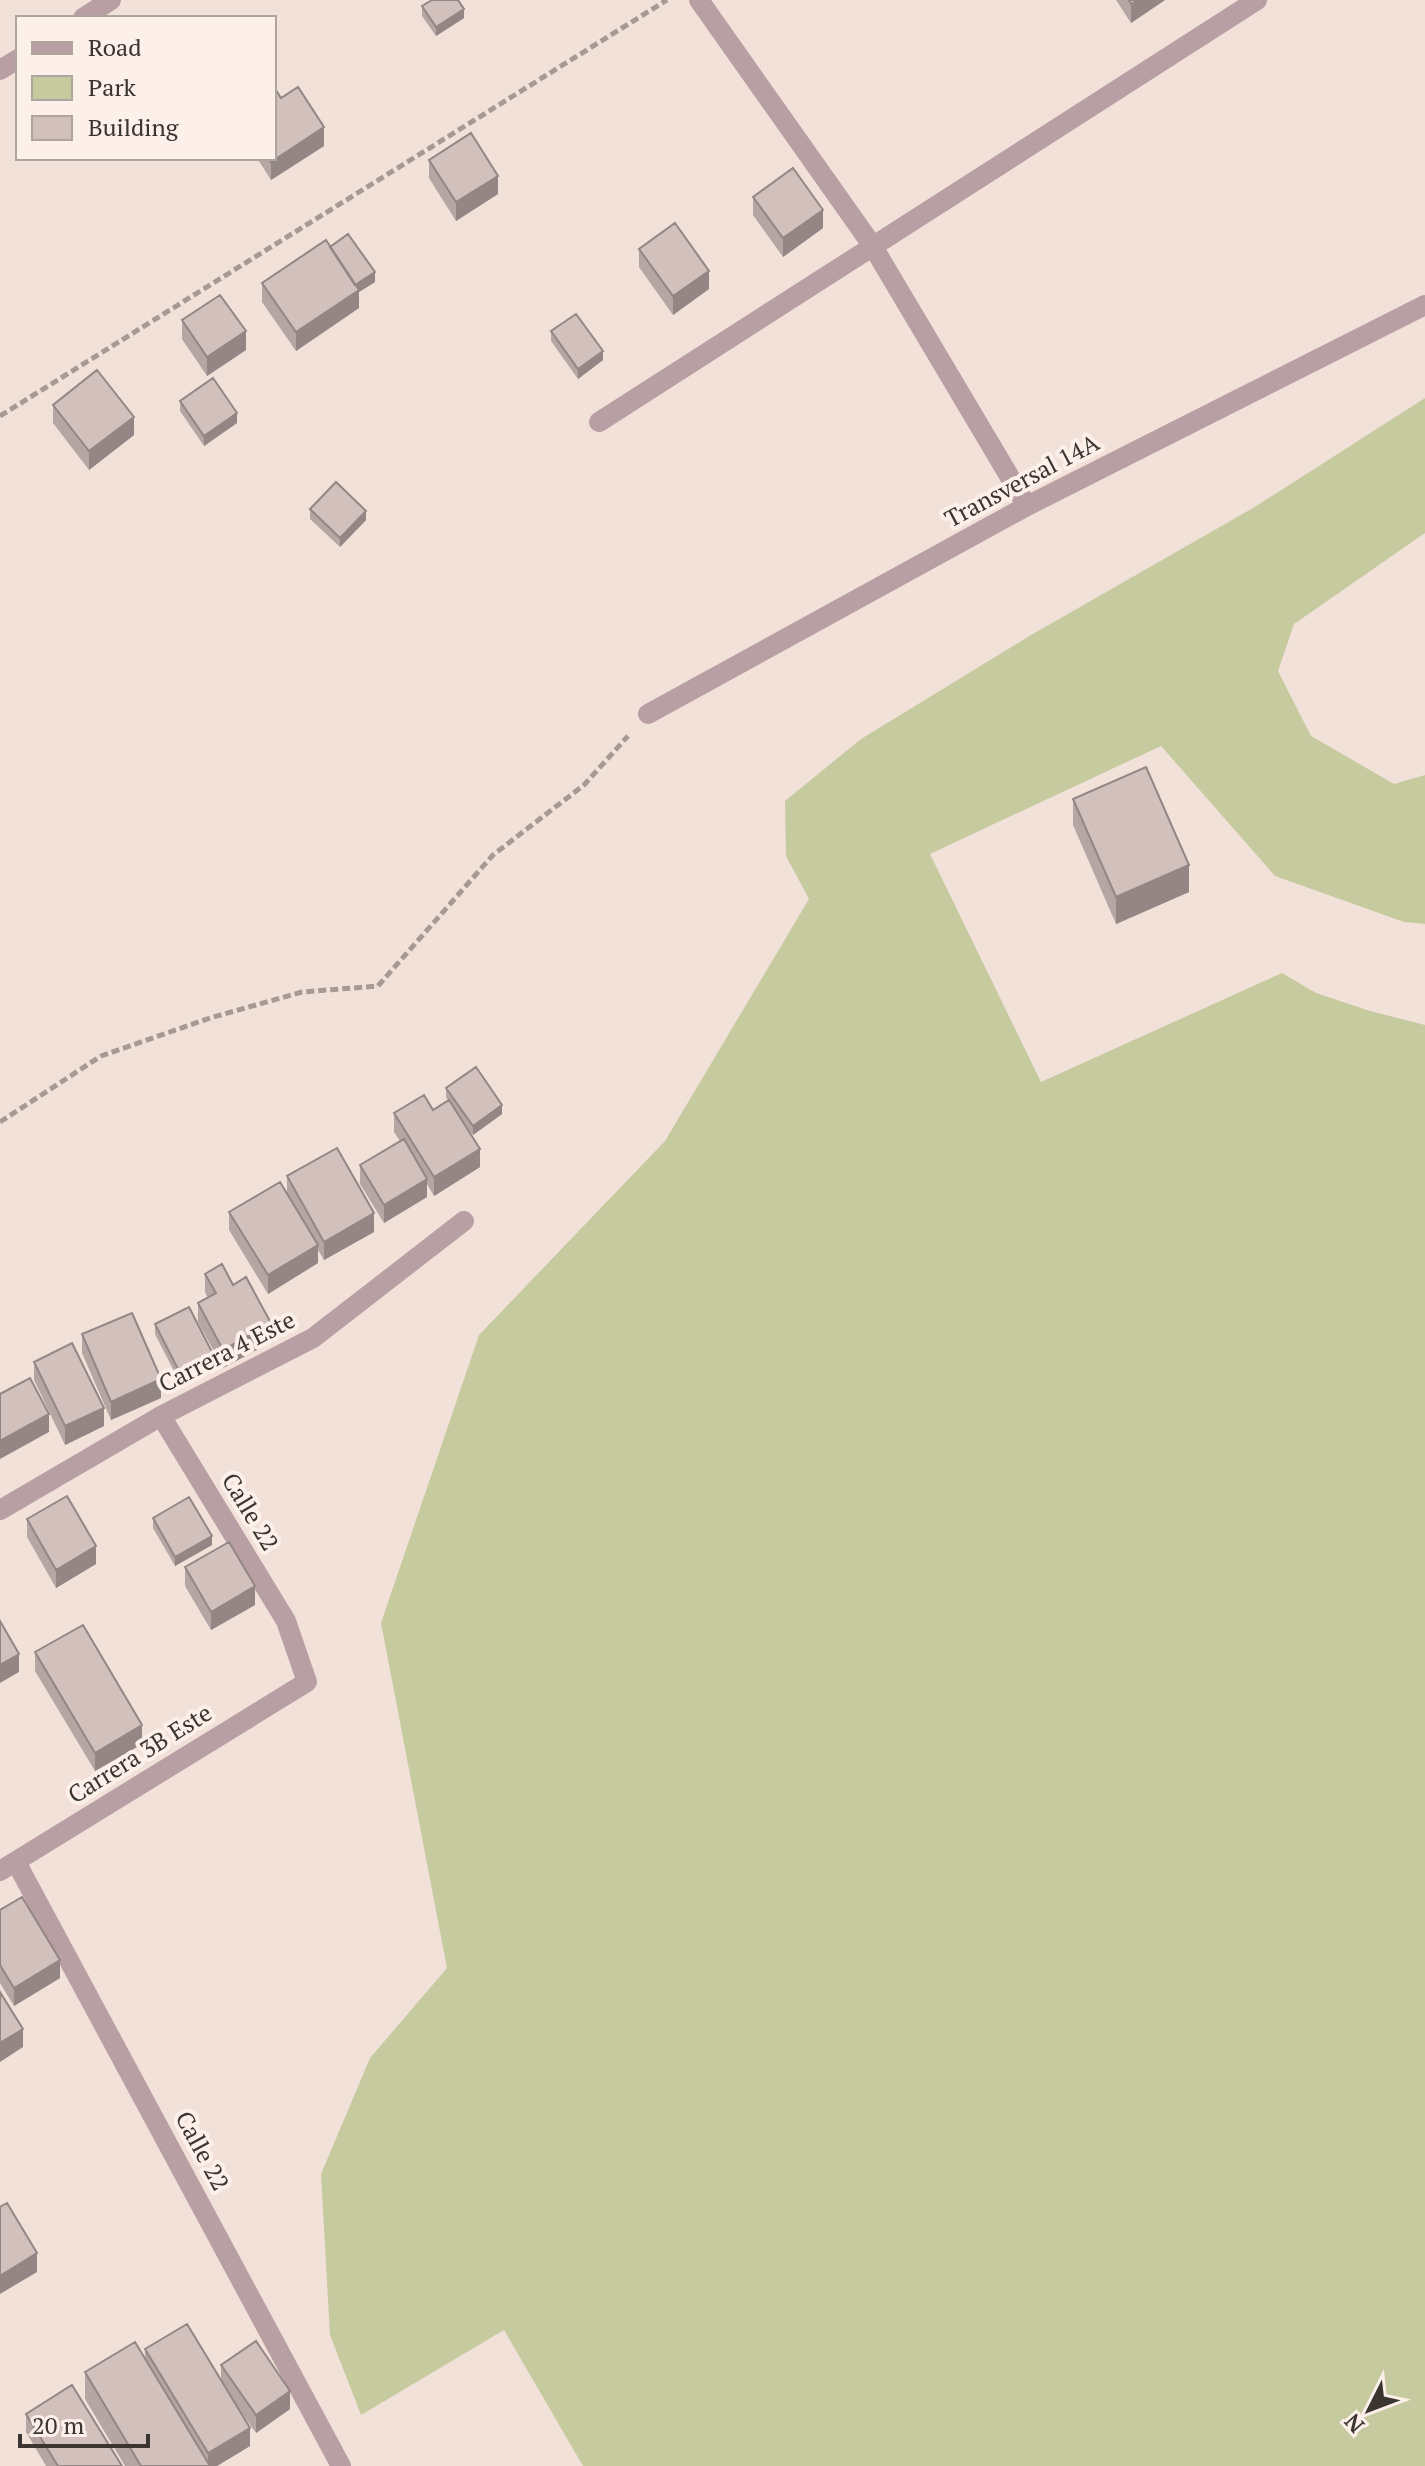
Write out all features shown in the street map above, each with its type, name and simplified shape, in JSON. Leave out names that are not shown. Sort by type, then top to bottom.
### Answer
[{"type":"street","points":[[86,16],[111,0]]},
{"type":"street","points":[[699,0],[872,245],[1027,506]]},
{"type":"street","points":[[599,422],[1257,0]]},
{"type":"street","name":"Transversal 14A","points":[[648,714],[1027,506],[1425,305]]},
{"type":"street","name":"Carrera 4 Este","points":[[0,1510],[161,1416],[313,1338],[464,1221]]},
{"type":"street","name":"Calle 22","points":[[161,1416],[286,1621],[307,1682]]},
{"type":"street","name":"Carrera 3B Este","points":[[8,1866],[307,1682]]},
{"type":"street","name":"Calle 22","points":[[8,1866],[341,2466]]},
{"type":"path","points":[[0,416],[667,0]]},
{"type":"path","points":[[0,1122],[101,1056],[210,1018],[302,992],[378,986],[493,855],[584,785],[648,714]]},
{"type":"green space","points":[[1425,398],[1425,533],[1294,624],[1278,671],[1311,736],[1394,784],[1425,775],[1425,924],[1404,922],[1275,876],[1161,746],[930,854],[1041,1082],[1282,973],[1316,993],[1425,1025],[1425,2466],[583,2466],[504,2330],[361,2415],[330,2335],[321,2174],[370,2058],[447,1968],[381,1623],[479,1335],[665,1141],[809,899],[786,856],[785,801],[861,739],[1031,635],[1253,508]]},
{"type":"building","points":[[432,0],[458,0],[464,9],[436,27],[422,6]]},
{"type":"building","points":[[298,87],[324,127],[276,159],[276,90],[281,98]]},
{"type":"building","points":[[471,133],[498,176],[456,202],[429,160]]},
{"type":"building","points":[[793,168],[823,210],[783,238],[753,197]]},
{"type":"building","points":[[675,223],[709,271],[673,296],[639,249]]},
{"type":"building","points":[[348,234],[375,272],[355,285],[330,247]]},
{"type":"building","points":[[326,240],[359,290],[296,332],[262,283]]},
{"type":"building","points":[[220,295],[246,331],[207,357],[182,320]]},
{"type":"building","points":[[576,314],[603,351],[578,369],[551,331]]},
{"type":"building","points":[[97,370],[134,417],[89,451],[53,405]]},
{"type":"building","points":[[213,378],[237,413],[204,436],[180,401]]},
{"type":"building","points":[[336,482],[366,511],[340,538],[310,509]]},
{"type":"building","points":[[1146,767],[1189,865],[1116,897],[1073,799]]},
{"type":"building","points":[[476,1067],[502,1105],[473,1126],[446,1088]]},
{"type":"building","points":[[424,1095],[433,1110],[449,1100],[480,1149],[434,1177],[394,1113]]},
{"type":"building","points":[[404,1139],[427,1179],[384,1205],[360,1165]]},
{"type":"building","points":[[337,1148],[374,1213],[324,1242],[287,1176]]},
{"type":"building","points":[[280,1182],[318,1245],[268,1275],[229,1212]]},
{"type":"building","points":[[222,1264],[233,1285],[246,1277],[271,1323],[223,1350],[198,1303],[216,1293],[205,1274]]},
{"type":"building","points":[[189,1307],[213,1354],[179,1371],[155,1324]]},
{"type":"building","points":[[132,1313],[161,1379],[111,1402],[82,1334]]},
{"type":"building","points":[[72,1343],[104,1408],[65,1426],[34,1362]]},
{"type":"building","points":[[30,1378],[49,1414],[0,1441],[0,1394]]},
{"type":"building","points":[[67,1496],[96,1546],[56,1570],[27,1519]]},
{"type":"building","points":[[189,1497],[212,1536],[175,1557],[153,1518]]},
{"type":"building","points":[[229,1542],[255,1586],[211,1612],[185,1567]]},
{"type":"building","points":[[0,1621],[19,1654],[0,1665]]},
{"type":"building","points":[[83,1625],[142,1725],[95,1753],[35,1652]]},
{"type":"building","points":[[22,1897],[60,1960],[14,1988],[0,1965],[0,1910]]},
{"type":"building","points":[[0,1992],[23,2029],[0,2043]]},
{"type":"building","points":[[7,2203],[37,2253],[0,2276],[0,2207]]},
{"type":"building","points":[[187,2324],[250,2428],[208,2453],[145,2349]]},
{"type":"building","points":[[256,2341],[290,2391],[256,2415],[221,2365]]},
{"type":"building","points":[[135,2342],[210,2466],[141,2466],[85,2372]]},
{"type":"building","points":[[72,2385],[122,2466],[58,2466],[26,2414]]}]
